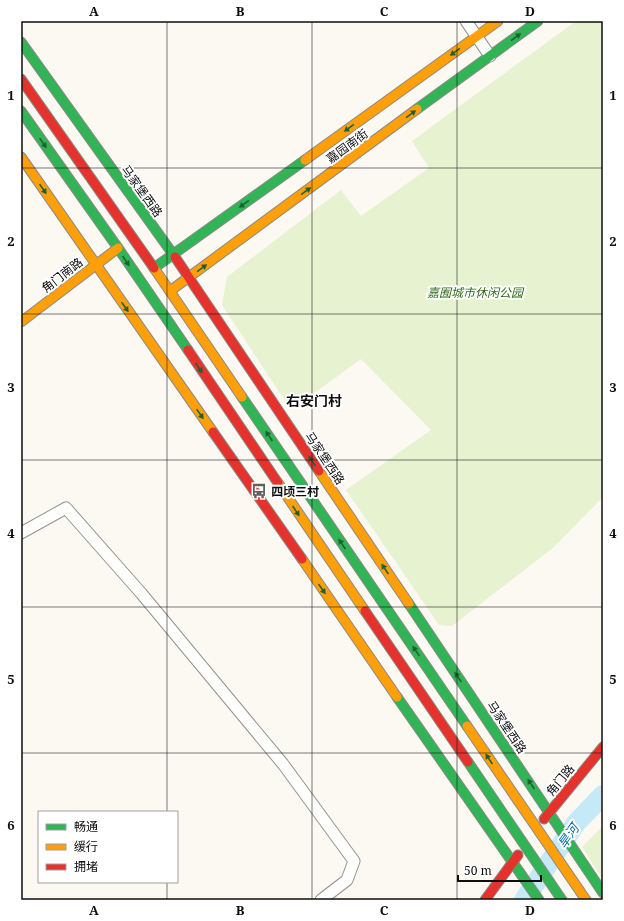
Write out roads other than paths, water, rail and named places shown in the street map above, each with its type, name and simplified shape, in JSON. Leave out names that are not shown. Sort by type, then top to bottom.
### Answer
[{"type":"main road","name":"嘉园南街","points":[[154,268],[498,21]]},
{"type":"main road","name":"嘉园南街","points":[[170,291],[538,21]]},
{"type":"main road","name":"马家堡西路","points":[[21,42],[173,254],[603,893]]},
{"type":"main road","points":[[21,79],[170,291],[586,900]]},
{"type":"main road","points":[[21,111],[118,248],[562,900]]},
{"type":"main road","points":[[21,157],[539,900]]},
{"type":"main road","name":"角门南路","points":[[21,322],[118,248]]},
{"type":"main road","name":"角门路","points":[[537,829],[551,814],[603,747]]},
{"type":"main road","points":[[484,900],[524,846]]},
{"type":"street","points":[[466,21],[490,56]]},
{"type":"street","points":[[21,533],[66,508],[145,598],[283,764],[354,861],[347,880],[321,900]]},
{"type":"waterway","name":"旱河","points":[[524,900],[576,823],[603,795]]},
{"type":"place","name":"四顷三村","points":[[259,491]]},
{"type":"district","name":"右安门村","points":[[314,400]]},
{"type":"park label","name":"嘉囿城市休闲公园","points":[[475,292]]}]
